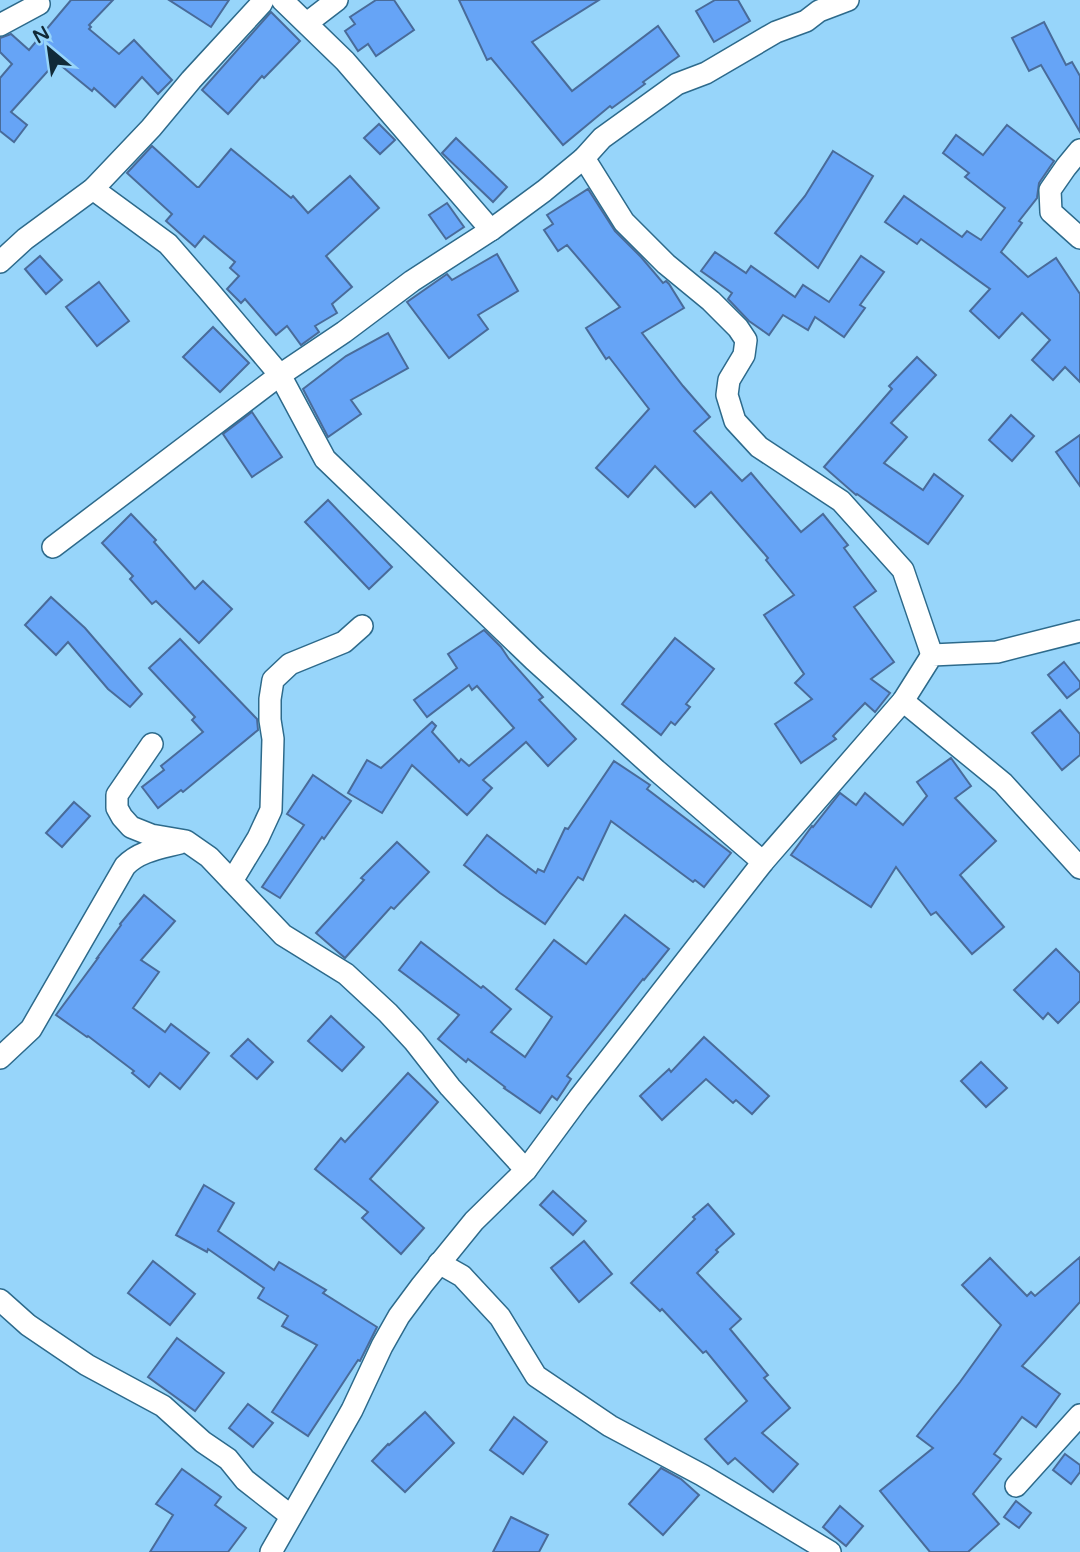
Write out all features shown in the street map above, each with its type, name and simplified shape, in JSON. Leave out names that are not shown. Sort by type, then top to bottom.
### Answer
[{"type":"street","points":[[0,262],[25,239],[93,188],[151,128],[263,0]]},
{"type":"street","points":[[282,0],[345,61],[491,230]]},
{"type":"street","points":[[307,23],[337,0]]},
{"type":"street","points":[[52,547],[280,375],[544,191],[584,158],[602,138],[677,84],[706,73],[776,32],[806,21],[819,11],[848,0]]},
{"type":"street","points":[[0,25],[39,4]]},
{"type":"street","points":[[1080,150],[1050,190],[1051,212],[1080,238]]},
{"type":"street","points":[[584,158],[624,222],[666,264],[711,301],[738,328],[746,340],[744,355],[729,380],[727,395],[735,421],[758,447],[841,501],[903,570],[932,655]]},
{"type":"street","points":[[93,188],[168,244],[280,375],[325,459],[534,660],[763,862]]},
{"type":"street","points":[[232,881],[271,810],[273,739],[270,699],[273,680],[290,664],[344,642],[362,626]]},
{"type":"street","points":[[932,655],[996,652],[1080,631]]},
{"type":"street","points":[[271,1552],[352,1410],[399,1316],[474,1221],[526,1170],[763,862],[903,701],[932,655]]},
{"type":"street","points":[[903,701],[1003,783],[1080,868]]},
{"type":"street","points":[[152,744],[117,795],[117,808],[122,817],[131,827],[151,835],[186,841],[209,857],[283,935],[346,974],[414,1041],[450,1087],[526,1170]]},
{"type":"street","points":[[0,1058],[31,1029],[125,866],[133,858],[146,852],[186,841]]},
{"type":"street","points":[[439,1263],[462,1276],[500,1317],[536,1376],[610,1426],[702,1475],[830,1552]]},
{"type":"street","points":[[0,1300],[28,1325],[87,1365],[163,1406],[202,1442],[228,1459],[245,1480],[291,1517]]},
{"type":"street","points":[[1016,1486],[1080,1415]]},
{"type":"building","points":[[71,0],[113,0],[89,25],[89,29],[119,54],[134,40],[172,80],[158,94],[142,77],[115,107],[94,88],[92,91],[55,63],[11,112],[27,125],[14,142],[0,131],[0,78],[12,64],[0,52],[0,38],[11,34],[29,50]]},
{"type":"building","points":[[169,0],[229,0],[211,27]]},
{"type":"building","points":[[376,0],[394,0],[414,30],[376,56],[368,44],[358,51],[345,31],[355,24],[350,17]]},
{"type":"building","points":[[459,0],[599,0],[532,42],[572,91],[658,26],[679,56],[612,108],[610,106],[563,145],[491,58],[487,60]]},
{"type":"building","points":[[715,0],[738,0],[750,21],[714,42],[696,11]]},
{"type":"building","points":[[271,12],[300,41],[264,78],[262,76],[228,114],[202,90]]},
{"type":"building","points":[[1044,22],[1066,65],[1072,62],[1080,76],[1080,132],[1041,65],[1029,71],[1012,38]]},
{"type":"building","points":[[379,124],[395,140],[380,154],[364,138]]},
{"type":"building","points":[[1007,125],[1054,161],[1039,183],[1037,198],[1019,221],[1022,223],[1001,252],[1028,277],[1056,258],[1080,294],[1080,382],[1065,367],[1053,380],[1032,360],[1050,340],[1022,313],[999,338],[970,311],[990,289],[921,239],[917,244],[885,222],[904,196],[962,237],[967,231],[981,240],[1005,208],[965,177],[969,173],[943,153],[956,135],[983,155]]},
{"type":"building","points":[[456,138],[507,187],[493,202],[442,153]]},
{"type":"building","points":[[152,146],[197,187],[231,149],[291,198],[293,196],[308,213],[350,176],[379,208],[326,256],[352,287],[332,304],[337,313],[315,326],[319,332],[301,345],[287,326],[276,335],[245,299],[241,303],[227,289],[239,276],[230,268],[235,262],[204,236],[195,247],[166,221],[172,214],[127,173]]},
{"type":"building","points":[[833,151],[873,176],[818,268],[775,233],[805,196]]},
{"type":"building","points":[[588,189],[615,231],[663,283],[666,281],[669,284],[684,308],[642,333],[710,417],[694,431],[742,481],[751,473],[801,532],[823,514],[848,545],[844,548],[876,591],[854,607],[894,662],[871,679],[890,693],[875,712],[865,703],[833,736],[836,739],[801,763],[775,724],[812,699],[795,683],[804,674],[764,615],[794,595],[766,560],[768,558],[711,492],[695,507],[655,466],[628,497],[596,468],[649,409],[609,357],[606,359],[586,328],[620,307],[567,245],[558,251],[544,230],[553,224],[547,215]]},
{"type":"building","points":[[447,203],[464,227],[446,239],[429,215]]},
{"type":"building","points":[[715,252],[746,273],[751,266],[795,297],[803,285],[829,302],[861,256],[884,272],[860,305],[865,308],[844,337],[815,317],[808,330],[783,315],[769,335],[749,321],[728,299],[732,293],[701,271]]},
{"type":"building","points":[[497,254],[518,291],[478,315],[488,329],[449,358],[407,302],[447,274],[452,280]]},
{"type":"building","points":[[40,256],[62,280],[46,294],[25,269]]},
{"type":"building","points":[[99,282],[129,321],[97,346],[66,307]]},
{"type":"building","points":[[213,327],[249,363],[220,392],[183,357]]},
{"type":"building","points":[[388,333],[408,368],[351,400],[361,414],[328,437],[303,389],[346,356]]},
{"type":"building","points":[[917,357],[936,375],[891,423],[907,437],[884,463],[923,490],[934,474],[963,496],[928,544],[856,495],[824,467],[892,389],[889,386]]},
{"type":"building","points":[[252,412],[282,457],[252,477],[223,434]]},
{"type":"building","points":[[1011,415],[1034,436],[1012,461],[989,440]]},
{"type":"building","points":[[1080,435],[1080,486],[1056,452]]},
{"type":"building","points":[[328,500],[392,567],[369,589],[305,522]]},
{"type":"building","points":[[131,514],[156,540],[154,542],[195,589],[203,581],[232,609],[199,643],[156,601],[152,604],[130,579],[133,576],[102,543]]},
{"type":"building","points":[[51,597],[85,628],[142,694],[130,707],[108,689],[68,642],[56,655],[25,625]]},
{"type":"building","points":[[484,630],[543,697],[539,700],[576,739],[548,766],[526,742],[483,780],[492,788],[467,815],[412,765],[382,813],[348,793],[367,760],[381,768],[432,722],[436,726],[432,732],[459,762],[461,759],[469,766],[514,728],[477,686],[472,690],[469,685],[427,717],[414,700],[457,668],[448,654]]},
{"type":"building","points":[[675,638],[714,669],[686,704],[690,707],[675,725],[671,722],[661,735],[622,704]]},
{"type":"building","points":[[180,639],[257,719],[258,730],[183,792],[181,790],[158,808],[142,787],[164,770],[161,766],[203,732],[192,720],[195,717],[149,668]]},
{"type":"building","points":[[1064,662],[1080,682],[1080,688],[1067,698],[1048,675]]},
{"type":"building","points":[[1060,710],[1080,734],[1080,755],[1062,770],[1032,733]]},
{"type":"building","points":[[951,758],[971,786],[955,798],[996,841],[960,875],[1004,927],[972,954],[936,912],[931,915],[896,867],[871,907],[791,855],[840,793],[856,805],[865,793],[903,825],[927,796],[917,782]]},
{"type":"building","points":[[614,761],[650,785],[647,789],[731,853],[704,887],[695,880],[693,882],[611,821],[583,880],[578,877],[545,924],[464,865],[487,835],[536,873],[538,869],[544,872],[565,828],[568,829]]},
{"type":"building","points":[[313,775],[351,801],[324,839],[322,837],[280,898],[262,887],[304,825],[287,814]]},
{"type":"building","points":[[74,802],[90,816],[62,847],[46,833]]},
{"type":"building","points":[[397,842],[429,872],[394,909],[391,907],[345,958],[316,933],[364,880],[361,878]]},
{"type":"building","points":[[144,895],[175,921],[141,960],[159,972],[133,1008],[165,1032],[171,1024],[209,1053],[180,1089],[160,1073],[149,1087],[132,1073],[134,1071],[56,1015],[120,924]]},
{"type":"building","points":[[625,915],[669,949],[567,1076],[571,1079],[557,1100],[552,1096],[540,1113],[468,1059],[466,1062],[438,1039],[459,1015],[399,970],[421,942],[511,1009],[491,1032],[525,1057],[552,1017],[516,989],[554,940],[586,964]]},
{"type":"building","points":[[1056,949],[1080,973],[1080,1001],[1058,1023],[1048,1013],[1043,1019],[1014,990]]},
{"type":"building","points":[[331,1016],[364,1047],[342,1071],[308,1041]]},
{"type":"building","points":[[704,1037],[769,1096],[752,1114],[736,1100],[733,1103],[706,1079],[662,1120],[640,1096],[669,1069],[671,1072]]},
{"type":"building","points":[[248,1039],[273,1062],[257,1079],[231,1056]]},
{"type":"building","points":[[981,1062],[1007,1088],[986,1107],[961,1081]]},
{"type":"building","points":[[408,1073],[438,1102],[370,1179],[424,1228],[401,1254],[362,1218],[368,1212],[315,1169],[341,1138],[345,1142]]},
{"type":"building","points":[[204,1185],[234,1203],[218,1231],[274,1270],[279,1262],[326,1290],[323,1293],[377,1327],[360,1361],[358,1360],[308,1436],[272,1412],[317,1345],[282,1326],[288,1316],[258,1298],[264,1288],[208,1249],[207,1252],[176,1235]]},
{"type":"building","points":[[553,1191],[586,1221],[573,1235],[540,1205]]},
{"type":"building","points":[[708,1204],[734,1234],[697,1273],[741,1319],[730,1329],[768,1375],[764,1378],[790,1408],[762,1433],[798,1464],[773,1492],[735,1458],[728,1464],[705,1439],[747,1401],[706,1351],[703,1353],[662,1309],[660,1311],[631,1283]]},
{"type":"building","points":[[584,1241],[612,1274],[579,1302],[551,1268]]},
{"type":"building","points":[[1080,1257],[1080,1302],[1022,1366],[1060,1394],[1036,1427],[1022,1417],[994,1454],[1001,1459],[973,1494],[999,1524],[968,1552],[930,1552],[880,1491],[933,1448],[917,1436],[1001,1325],[962,1285],[990,1258],[1027,1296],[1031,1292],[1035,1296]]},
{"type":"building","points":[[153,1261],[195,1294],[170,1325],[128,1293]]},
{"type":"building","points":[[177,1338],[224,1373],[195,1411],[148,1377]]},
{"type":"building","points":[[248,1404],[273,1423],[253,1447],[229,1428]]},
{"type":"building","points":[[425,1412],[454,1443],[405,1492],[372,1461]]},
{"type":"building","points":[[514,1417],[547,1442],[523,1474],[490,1450]]},
{"type":"building","points":[[1065,1454],[1080,1465],[1080,1472],[1071,1484],[1053,1470]]},
{"type":"building","points":[[661,1468],[681,1479],[699,1495],[663,1535],[629,1504]]},
{"type":"building","points":[[182,1469],[221,1497],[215,1505],[246,1528],[228,1552],[150,1552],[173,1515],[156,1504]]},
{"type":"building","points":[[1016,1501],[1031,1513],[1019,1528],[1004,1517]]},
{"type":"building","points":[[840,1506],[863,1526],[846,1546],[823,1527]]},
{"type":"building","points":[[511,1517],[548,1535],[539,1552],[493,1552]]}]
